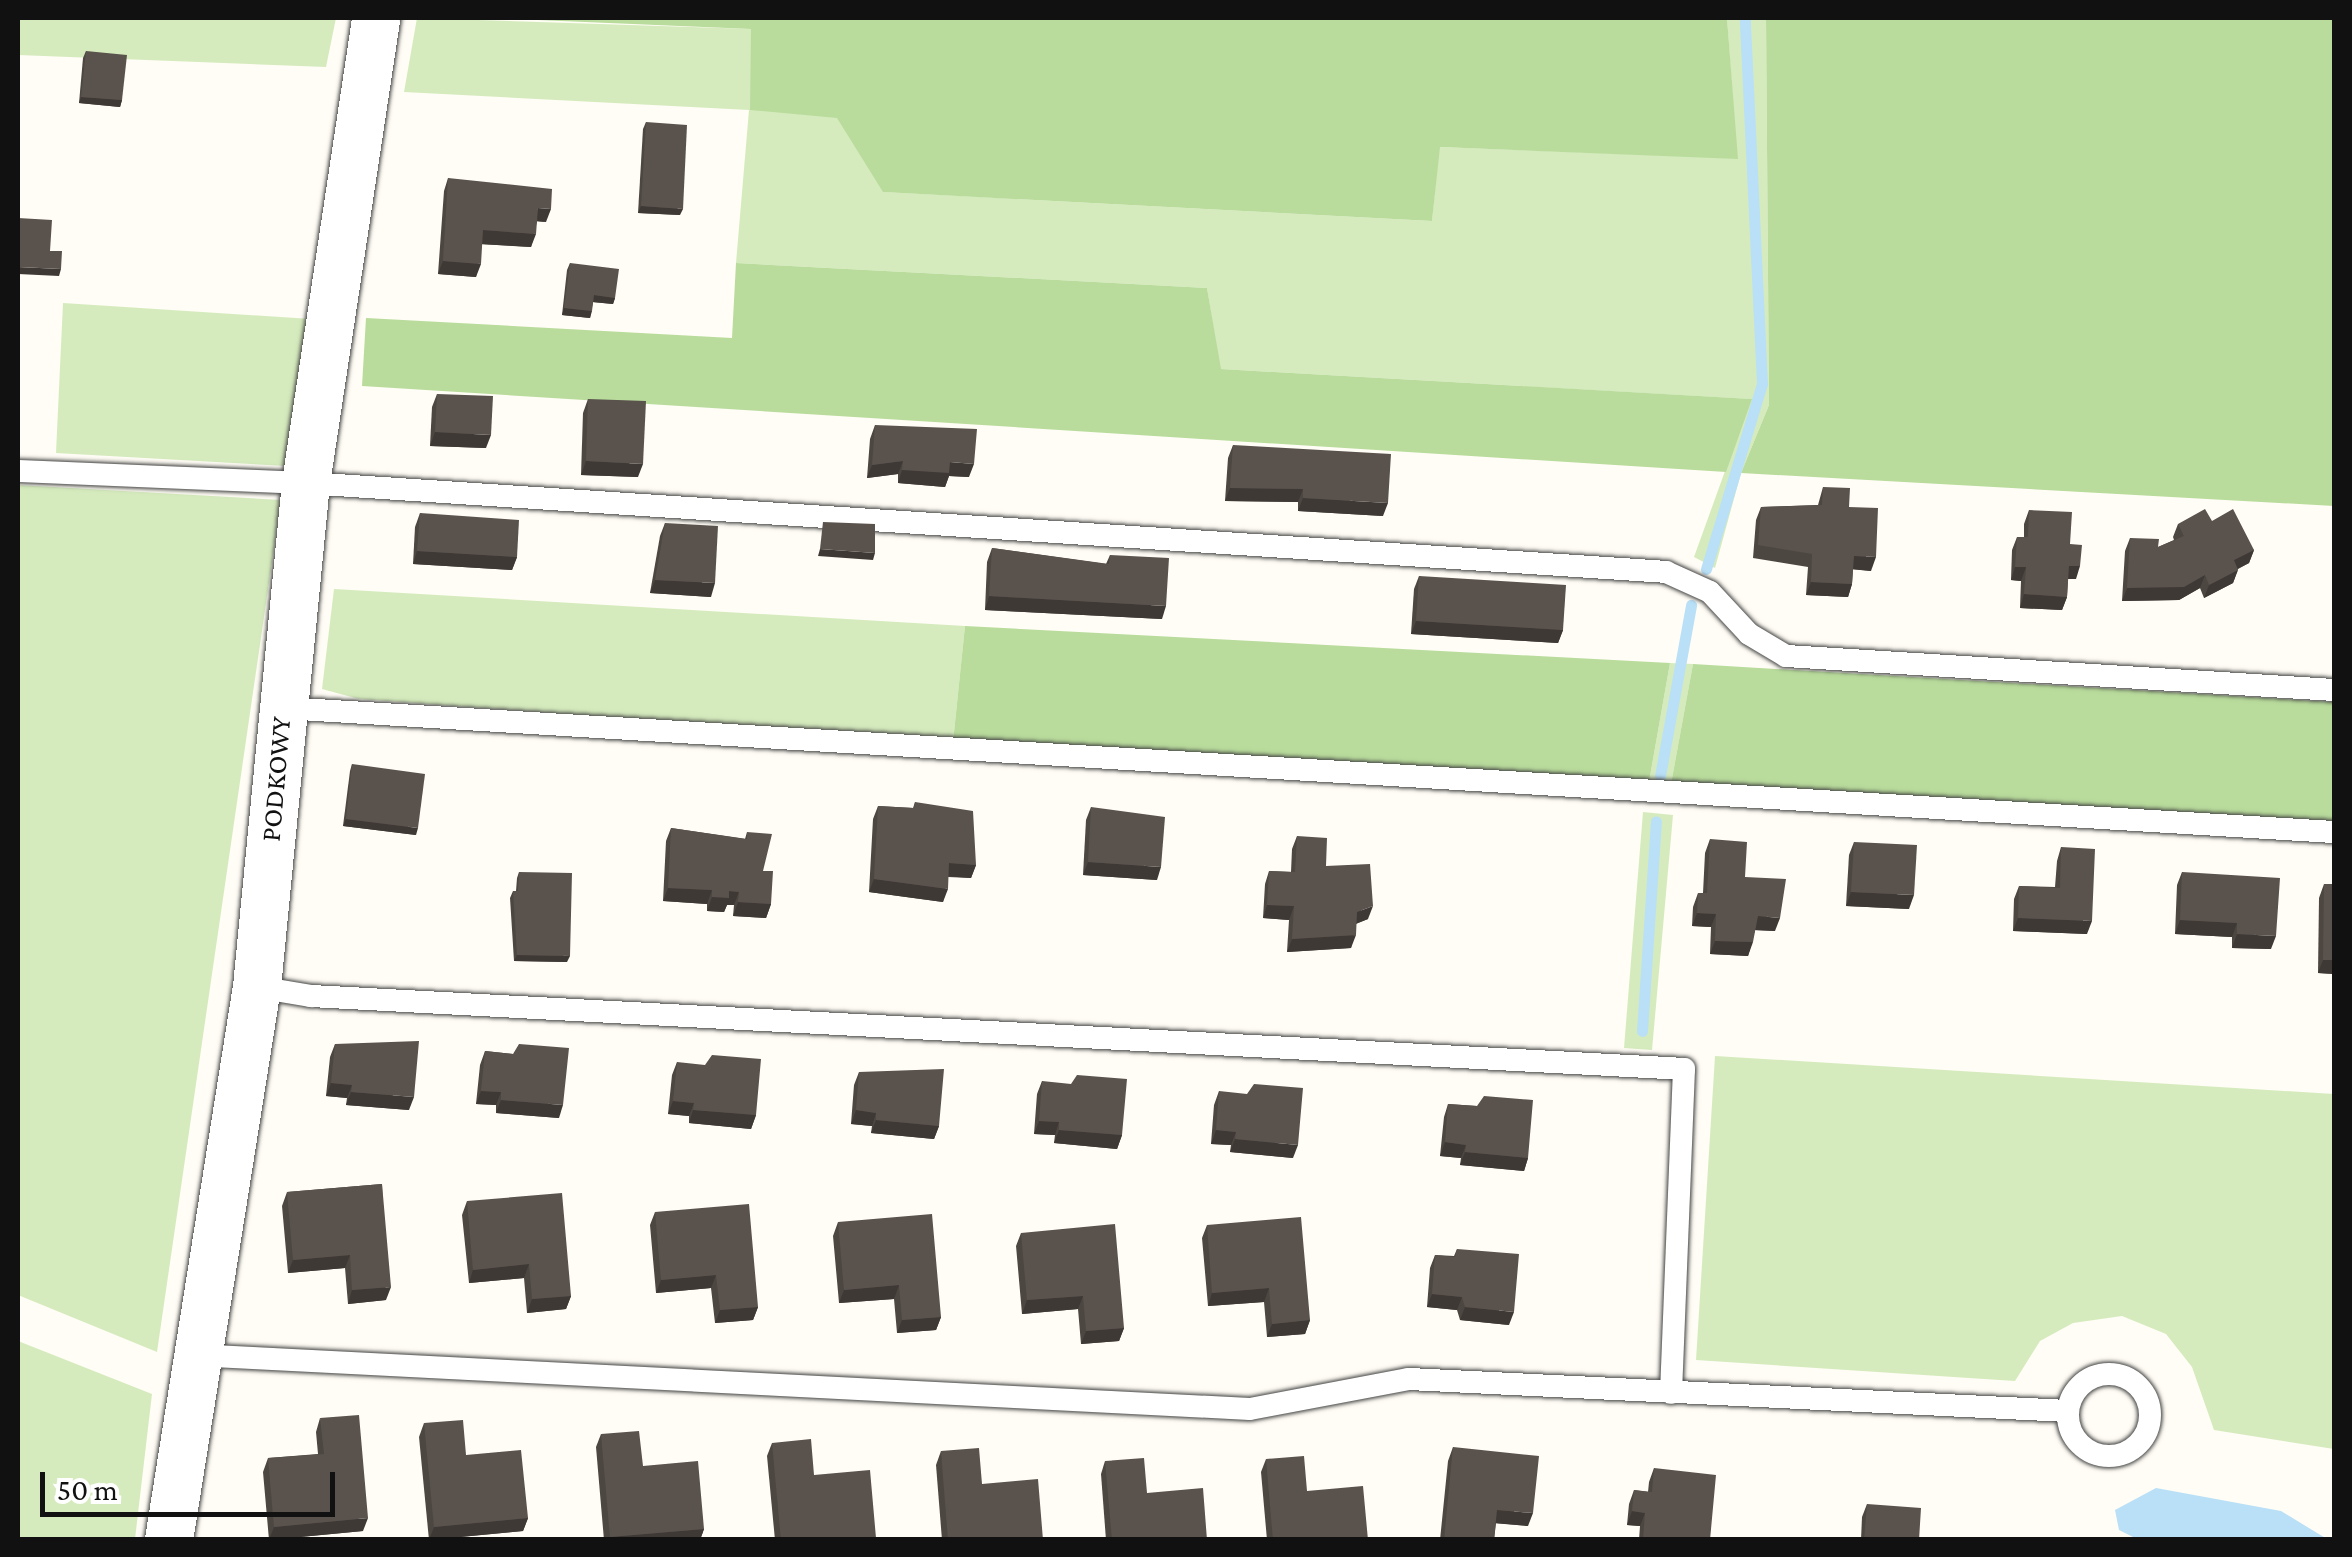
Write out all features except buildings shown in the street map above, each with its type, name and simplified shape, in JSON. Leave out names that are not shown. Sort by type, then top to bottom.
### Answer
[{"type":"street","name":"PODKOWY","points":[[169,1540],[194,1355],[257,987],[306,483],[376,18]]},
{"type":"lane","points":[[18,471],[306,483],[1666,572],[1710,592],[1749,634],[1786,656],[2334,690]]},
{"type":"lane","points":[[283,708],[2334,832]]},
{"type":"lane","points":[[257,987],[311,996],[1684,1070],[1671,1393]]},
{"type":"lane","points":[[194,1355],[1250,1409],[1409,1379],[1671,1393],[1752,1392],[2068,1411]]},
{"type":"green space","points":[[18,18],[336,18],[326,67],[18,55]]},
{"type":"green space","points":[[417,18],[752,29],[838,118],[884,192],[1432,221],[1439,147],[1737,158],[1727,18],[1766,18],[1769,405],[1741,473],[1715,568],[1694,557],[1751,399],[1220,369],[1207,288],[736,263],[749,110],[404,92]]},
{"type":"green space","points":[[492,18],[1727,18],[1738,159],[1440,147],[1432,221],[883,192],[837,118],[750,110],[751,29]]},
{"type":"green space","points":[[1766,18],[2334,18],[2334,506],[1741,473],[1769,405]]},
{"type":"green space","points":[[736,263],[1207,288],[1221,369],[1752,399],[1726,472],[362,386],[366,318],[732,338]]},
{"type":"green space","points":[[63,303],[311,319],[287,466],[56,453]]},
{"type":"green space","points":[[18,485],[281,500],[157,1352],[18,1295]]},
{"type":"green space","points":[[334,589],[965,626],[953,742],[359,699],[322,689]]},
{"type":"green space","points":[[965,626],[1670,663],[1649,782],[953,742]]},
{"type":"green space","points":[[1670,663],[1693,664],[1671,784],[1649,782]]},
{"type":"green space","points":[[1693,664],[2334,702],[2334,823],[1671,784]]},
{"type":"green space","points":[[1643,812],[1673,815],[1652,1050],[1624,1048]]},
{"type":"green space","points":[[1715,1056],[2334,1094],[2334,1449],[2214,1430],[2192,1367],[2166,1334],[2122,1316],[2073,1323],[2040,1341],[2015,1381],[1696,1360]]},
{"type":"green space","points":[[18,1341],[152,1394],[135,1539],[18,1539]]},
{"type":"water","points":[[2156,1488],[2281,1511],[2327,1539],[2139,1540],[2119,1530],[2115,1510]]},
{"type":"waterway","points":[[1706,569],[1762,384],[1745,18]]},
{"type":"waterway","points":[[1660,776],[1691,605]]},
{"type":"waterway","points":[[1642,1031],[1656,821]]}]
